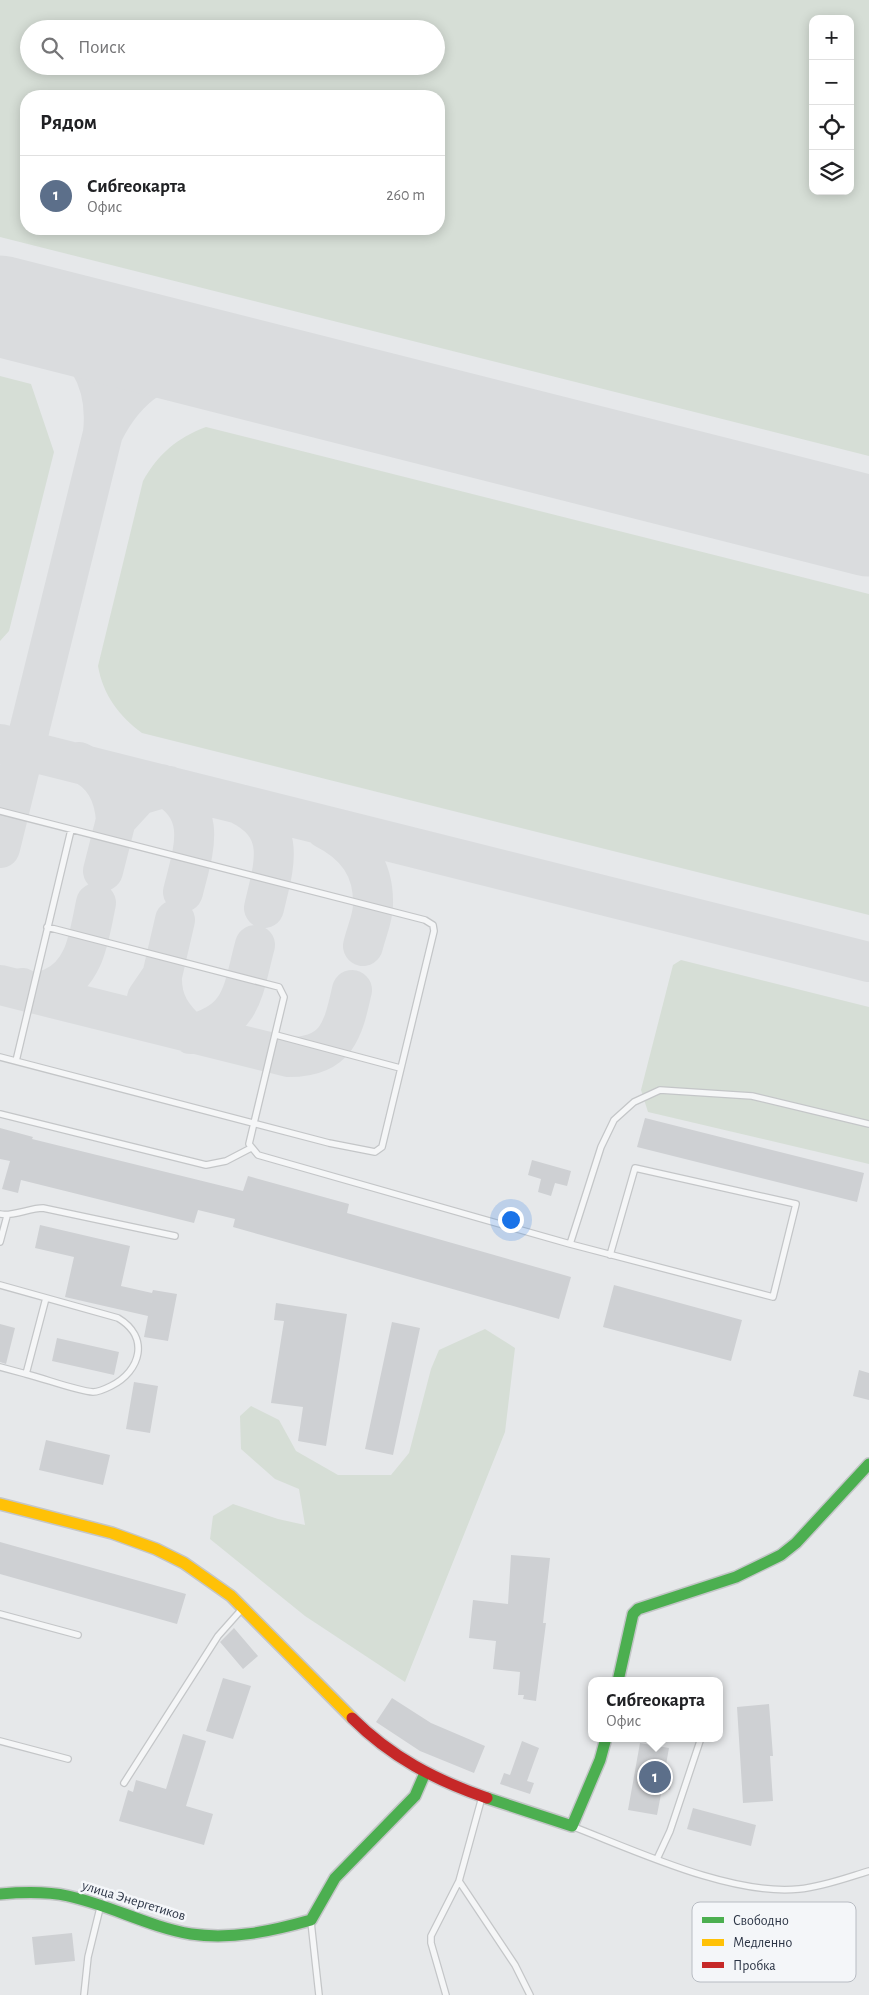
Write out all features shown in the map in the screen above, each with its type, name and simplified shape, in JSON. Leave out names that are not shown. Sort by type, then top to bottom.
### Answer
[{"type":"street","points":[[619,1677],[632,1614],[638,1609],[736,1577],[781,1555],[796,1544],[869,1464]]},
{"type":"street","points":[[0,1504],[110,1532],[150,1546],[178,1559],[204,1576],[243,1609],[373,1739],[392,1755],[425,1774],[572,1826],[600,1760],[605,1742]]},
{"type":"street","points":[[311,1920],[340,1873],[415,1796],[425,1774]]},
{"type":"street","name":"улица Энергетиков","points":[[0,1894],[23,1890],[65,1894],[176,1931],[196,1934],[227,1936],[274,1931],[311,1920]]},
{"type":"lane","points":[[0,811],[430,922],[434,931],[382,1147],[375,1152],[370,1153],[253,1124],[0,1057]]},
{"type":"lane","points":[[16,1061],[71,830]]},
{"type":"lane","points":[[47,927],[275,985],[282,991],[284,997],[276,1035],[253,1124],[251,1148],[258,1155],[610,1255],[773,1296],[796,1204],[635,1168],[610,1255]]},
{"type":"lane","points":[[276,1035],[400,1068]]},
{"type":"lane","points":[[570,1244],[601,1147],[614,1120],[634,1102],[660,1090],[752,1096],[869,1124]]},
{"type":"lane","points":[[0,1114],[206,1165],[226,1161],[251,1148]]},
{"type":"lane","points":[[0,1214],[7,1216],[31,1208],[43,1208],[175,1236]]},
{"type":"lane","points":[[0,1242],[7,1216]]},
{"type":"lane","points":[[0,1285],[118,1318],[129,1324],[135,1334],[139,1351],[135,1366],[118,1382],[92,1392],[0,1367]]},
{"type":"lane","points":[[26,1374],[46,1298]]},
{"type":"lane","points":[[124,1783],[218,1636],[243,1609]]},
{"type":"lane","points":[[0,1614],[78,1635]]},
{"type":"lane","points":[[0,1741],[68,1759]]},
{"type":"lane","points":[[657,1859],[673,1821],[700,1742]]},
{"type":"lane","points":[[446,1995],[431,1943],[431,1936],[459,1881],[482,1794]]},
{"type":"lane","points":[[572,1826],[710,1877],[761,1888],[801,1889],[869,1871]]},
{"type":"lane","points":[[459,1881],[515,1965],[530,1995]]},
{"type":"lane","points":[[84,1995],[88,1957],[100,1906]]},
{"type":"lane","points":[[311,1920],[319,1995]]},
{"type":"shaded area","points":[[0,0],[869,0],[869,456],[0,237]]},
{"type":"shaded area","points":[[0,376],[31,384],[54,452],[9,631],[0,641]]},
{"type":"shaded area","points":[[206,427],[869,594],[869,915],[142,733],[113,704],[100,677],[98,666],[143,481],[155,463],[169,448],[186,436]]},
{"type":"shaded area","points":[[681,960],[869,1007],[869,1164],[648,1112],[641,1090],[673,965]]},
{"type":"shaded area","points":[[485,1329],[515,1348],[505,1432],[405,1682],[305,1616],[210,1539],[213,1516],[233,1504],[278,1519],[305,1525],[299,1489],[275,1479],[241,1449],[240,1416],[251,1406],[279,1420],[296,1451],[338,1475],[391,1475],[409,1453],[431,1369],[439,1350]]},
{"type":"building","points":[[645,1118],[864,1173],[857,1202],[637,1147]]},
{"type":"building","points":[[0,1128],[33,1137],[32,1139],[243,1191],[248,1176],[349,1204],[347,1213],[571,1277],[559,1319],[233,1227],[235,1219],[198,1210],[194,1223],[21,1180],[18,1193],[2,1189],[10,1161],[0,1159]]},
{"type":"building","points":[[532,1160],[571,1171],[567,1186],[555,1183],[551,1196],[538,1192],[541,1179],[528,1175]]},
{"type":"building","points":[[40,1225],[130,1246],[121,1286],[152,1293],[153,1290],[177,1294],[168,1341],[144,1337],[148,1316],[65,1297],[74,1257],[35,1248]]},
{"type":"building","points":[[614,1285],[742,1320],[731,1361],[603,1327]]},
{"type":"building","points":[[276,1303],[347,1314],[326,1446],[298,1441],[303,1407],[271,1403],[284,1321],[274,1320]]},
{"type":"building","points":[[392,1322],[420,1328],[393,1455],[365,1449]]},
{"type":"building","points":[[0,1324],[15,1328],[6,1364],[0,1362]]},
{"type":"building","points":[[57,1338],[119,1352],[114,1375],[52,1361]]},
{"type":"building","points":[[859,1370],[869,1373],[869,1400],[853,1396]]},
{"type":"building","points":[[134,1382],[158,1386],[150,1433],[126,1429]]},
{"type":"building","points":[[46,1440],[110,1455],[103,1485],[39,1470]]},
{"type":"building","points":[[0,1542],[186,1594],[177,1624],[0,1574]]},
{"type":"building","points":[[511,1555],[550,1558],[543,1623],[546,1623],[536,1701],[523,1699],[524,1695],[518,1695],[520,1672],[493,1669],[496,1641],[469,1638],[473,1600],[508,1604]]},
{"type":"building","points":[[234,1628],[258,1656],[243,1669],[220,1642]]},
{"type":"building","points":[[223,1678],[251,1686],[233,1739],[206,1731]]},
{"type":"building","points":[[392,1698],[431,1723],[485,1746],[474,1773],[420,1751],[376,1722]]},
{"type":"building","points":[[769,1704],[773,1756],[770,1756],[773,1801],[743,1803],[737,1707]]},
{"type":"building","points":[[183,1734],[206,1741],[186,1806],[213,1814],[204,1845],[119,1821],[128,1790],[133,1792],[136,1780],[166,1789]]},
{"type":"building","points":[[522,1741],[539,1748],[527,1781],[534,1783],[530,1794],[500,1784],[504,1773],[510,1775]]},
{"type":"building","points":[[640,1743],[669,1748],[664,1776],[673,1777],[670,1790],[662,1789],[657,1815],[628,1810]]},
{"type":"building","points":[[693,1808],[756,1825],[751,1846],[687,1829]]},
{"type":"building","points":[[72,1933],[75,1961],[35,1965],[32,1937]]},
{"type":"taxiway","points":[[0,848],[103,433],[104,413],[102,395],[97,378],[89,363],[79,349],[66,337],[34,315]]},
{"type":"taxiway","points":[[103,433],[123,402],[148,379],[163,371],[179,366],[197,362],[216,361]]},
{"type":"taxiway","points":[[0,744],[869,962]]},
{"type":"taxiway","points":[[79,762],[95,772],[106,785],[113,802],[116,820],[139,795],[169,786]]},
{"type":"taxiway","points":[[161,784],[176,795],[186,806],[192,818],[194,846],[183,892]]},
{"type":"taxiway","points":[[239,804],[255,814],[265,824],[271,836],[274,849],[273,863],[264,908]]},
{"type":"taxiway","points":[[103,871],[116,820]]},
{"type":"taxiway","points":[[324,828],[335,834],[354,850],[361,859],[370,880],[373,910],[363,946]]},
{"type":"taxiway","points":[[22,988],[33,992],[44,991],[63,982],[72,973],[84,952],[96,903]]},
{"type":"taxiway","points":[[147,998],[162,976],[175,920]]},
{"type":"taxiway","points":[[162,976],[163,994],[169,1008],[178,1021],[191,1034],[208,1029],[222,1021],[238,1002],[255,945]]},
{"type":"taxiway","points":[[0,985],[289,1057],[305,1056],[318,1052],[328,1046],[341,1029],[352,990]]},
{"type":"runway","points":[[0,306],[869,526]]},
{"type":"traffic: fast","points":[[619,1677],[633,1614],[638,1609],[736,1577],[781,1555],[796,1543],[869,1464]]},
{"type":"traffic: fast","points":[[487,1798],[572,1826],[600,1760],[605,1742]]},
{"type":"traffic: fast","points":[[0,1894],[34,1892],[68,1896],[175,1931],[206,1936],[252,1933],[282,1928],[311,1920],[335,1878],[415,1796],[425,1773]]},
{"type":"traffic: slow","points":[[0,1504],[112,1533],[156,1549],[184,1563],[231,1596],[352,1718]]},
{"type":"traffic: jam","points":[[352,1718],[398,1756],[432,1775],[487,1798]]},
{"type":"place","name":"Сибгеокарта","points":[[655,1777]]}]
